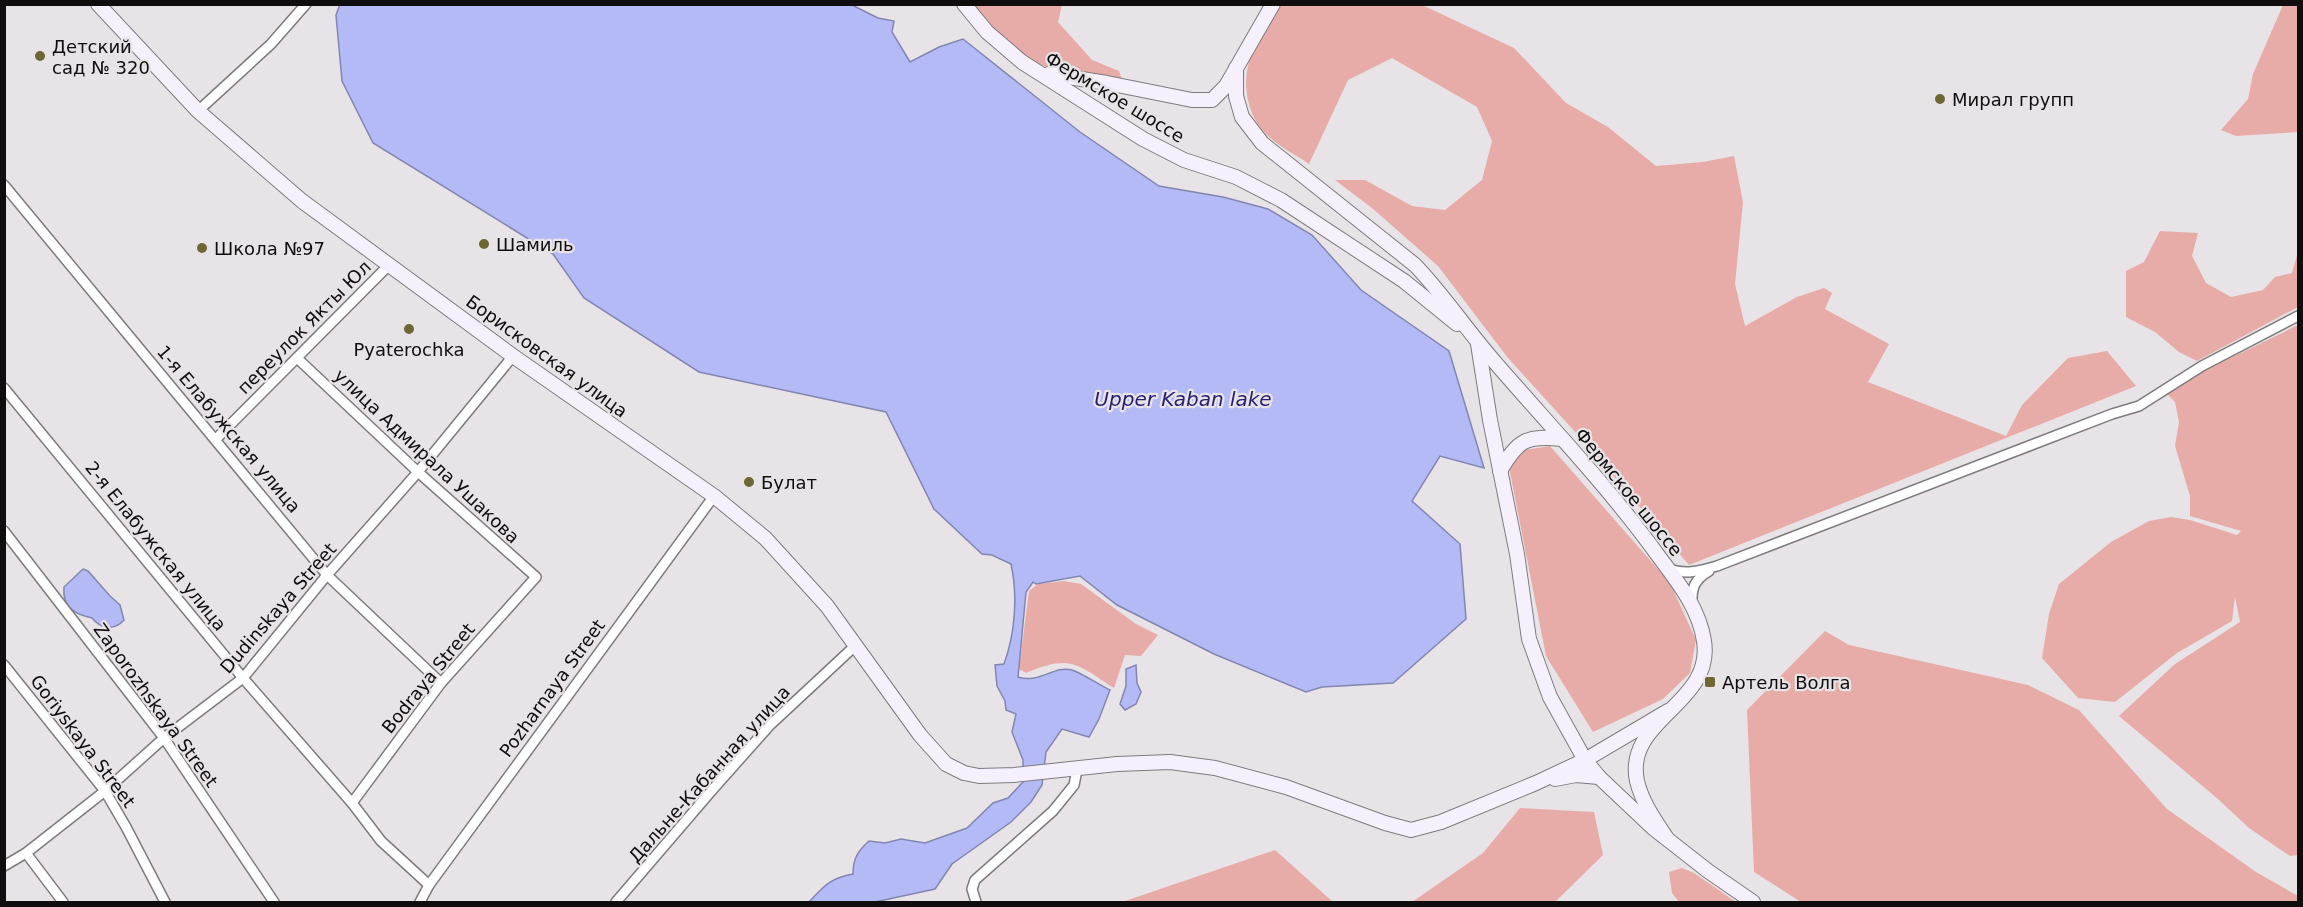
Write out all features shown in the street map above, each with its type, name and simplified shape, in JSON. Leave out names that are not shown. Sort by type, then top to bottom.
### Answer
[{"type":"street","name":"Борисковская улица","points":[[98,4],[198,111],[302,201],[513,356],[714,496],[765,538],[827,606],[920,735],[946,764],[964,773],[980,776],[1077,770]]},
{"type":"street","points":[[198,111],[271,44],[306,4]]},
{"type":"street","name":"Фермское шоссе","points":[[964,4],[987,32],[1022,62],[1143,139],[1184,159],[1236,177],[1281,200],[1404,281],[1475,339],[1517,554],[1529,639],[1550,697],[1585,760],[1599,777],[1666,837],[1753,903]]},
{"type":"street","points":[[1022,62],[1053,76],[1107,82],[1192,100],[1212,100],[1226,86],[1273,4]]},
{"type":"street","name":"Фермское шоссе","points":[[1236,68],[1236,96],[1242,117],[1262,143],[1415,265],[1432,282],[1475,339],[1627,513],[1669,569],[1692,606],[1704,642],[1702,666],[1691,689],[1668,711],[1644,741],[1638,753],[1636,771],[1646,806],[1666,837]]},
{"type":"street","name":"1-я Елабужская улица","points":[[4,185],[327,575],[441,683]]},
{"type":"street","name":"переулок Якты Юл","points":[[216,439],[390,264]]},
{"type":"street","points":[[1669,569],[1678,572],[1694,572],[1716,566],[2112,414],[2139,406],[2202,366],[2298,316]]},
{"type":"street","name":"Dudinskaya Street","points":[[4,867],[26,853],[105,791],[164,738],[243,678],[327,575],[418,472],[513,356]]},
{"type":"street","name":"улица Адмирала Ушакова","points":[[297,358],[418,472],[536,577]]},
{"type":"street","name":"2-я Елабужская улица","points":[[4,388],[243,678],[352,803],[381,841],[429,885]]},
{"type":"street","points":[[1500,471],[1511,453],[1522,442],[1540,436],[1562,439]]},
{"type":"street","name":"Pozharnaya Street","points":[[420,903],[429,885],[714,496]]},
{"type":"street","name":"Zaporozhskaya Street","points":[[4,531],[164,738],[274,903]]},
{"type":"street","points":[[1692,606],[1692,590],[1697,579],[1716,566]]},
{"type":"street","name":"Bodraya Street","points":[[352,803],[441,683],[536,577]]},
{"type":"street","name":"Дальне-Кабанная улица","points":[[616,903],[771,725],[856,645]]},
{"type":"street","name":"Goriyskaya Street","points":[[4,665],[105,791],[165,903]]},
{"type":"street","name":"Фермское шоссе","points":[[1536,783],[1585,760],[1668,711]]},
{"type":"street","points":[[976,903],[972,889],[975,880],[1053,811],[1074,784],[1077,770],[1117,764],[1170,762],[1215,768],[1286,787],[1385,823],[1411,830],[1441,822],[1536,783],[1576,775],[1599,777]]},
{"type":"street","points":[[26,853],[63,903]]},
{"type":"shaded area","points":[[973,5],[1062,5],[1058,22],[1092,60],[1119,71],[1124,84],[1086,77],[1036,63],[1018,53]]},
{"type":"shaded area","points":[[1280,5],[1422,5],[1514,48],[1566,103],[1608,127],[1656,166],[1703,162],[1734,156],[1743,202],[1735,284],[1745,326],[1797,297],[1824,288],[1832,293],[1825,309],[1889,344],[1868,382],[2006,436],[2022,405],[2068,358],[2107,351],[2136,386],[1689,565],[1587,445],[1508,358],[1438,266],[1372,208],[1335,180],[1365,180],[1412,206],[1445,210],[1482,180],[1492,141],[1477,107],[1392,58],[1348,80],[1309,164],[1282,147],[1260,128],[1248,101],[1246,81],[1251,56]]},
{"type":"shaded area","points":[[2283,5],[2298,5],[2298,132],[2236,136],[2221,130],[2248,99],[2253,74]]},
{"type":"shaded area","points":[[2160,231],[2198,233],[2192,256],[2206,283],[2231,297],[2263,290],[2275,277],[2292,273],[2298,252],[2298,307],[2197,361],[2179,352],[2155,332],[2126,317],[2126,271],[2144,262]]},
{"type":"shaded area","points":[[2298,325],[2298,855],[2290,856],[2249,828],[2119,716],[2175,664],[2240,622],[2235,597],[2232,621],[2177,653],[2115,702],[2078,698],[2042,658],[2049,614],[2059,584],[2111,542],[2149,521],[2171,517],[2190,520],[2237,535],[2241,531],[2190,516],[2190,496],[2175,446],[2179,422],[2175,402],[2167,394],[2204,371]]},
{"type":"shaded area","points":[[1550,446],[1670,583],[1696,640],[1690,673],[1663,699],[1593,732],[1546,656],[1509,467],[1525,450]]},
{"type":"shaded area","points":[[1064,581],[1081,584],[1136,624],[1158,635],[1141,656],[1125,655],[1114,688],[1073,664],[1053,664],[1026,673],[1019,669],[1029,591],[1038,584]]},
{"type":"shaded area","points":[[1825,631],[1849,645],[2028,685],[2079,710],[2167,809],[2256,872],[2298,896],[2298,902],[1801,902],[1754,872],[1747,710]]},
{"type":"shaded area","points":[[1520,808],[1594,812],[1603,855],[1555,902],[1412,902],[1483,853]]},
{"type":"shaded area","points":[[1275,850],[1333,902],[1122,902]]},
{"type":"shaded area","points":[[1682,868],[1694,873],[1736,902],[1679,902],[1672,893],[1669,872]]},
{"type":"water","name":"Upper Kaban lake","points":[[340,4],[850,4],[878,18],[894,21],[892,32],[910,62],[939,47],[963,39],[1080,132],[1159,186],[1223,197],[1268,209],[1312,235],[1361,290],[1449,351],[1484,468],[1440,456],[1412,501],[1460,544],[1466,619],[1393,683],[1322,687],[1306,692],[1214,654],[1117,605],[1080,576],[1036,584],[1033,582],[1026,592],[1018,677],[1026,679],[1040,677],[1065,669],[1080,673],[1110,690],[1089,737],[1062,729],[1046,752],[1042,785],[1031,802],[1011,822],[952,864],[935,889],[875,902],[809,902],[828,884],[853,874],[857,855],[869,841],[885,843],[901,839],[925,843],[967,828],[993,803],[1008,798],[1023,782],[1023,760],[1012,732],[1016,714],[1006,710],[1005,701],[997,686],[995,665],[1004,664],[1013,628],[1015,602],[1011,564],[992,555],[982,554],[934,509],[886,412],[699,372],[584,298],[553,254],[373,143],[342,81],[336,15]]},
{"type":"water","points":[[83,569],[88,571],[120,605],[124,620],[120,624],[112,627],[103,626],[92,618],[75,612],[67,605],[64,587]]},
{"type":"water","points":[[1136,665],[1137,683],[1141,692],[1136,704],[1125,710],[1120,704],[1126,686],[1126,669]]},
{"type":"place","name":"Детский сад № 320","points":[[40,56]]},
{"type":"place","name":"Мирал групп","points":[[1940,99]]},
{"type":"place","name":"Шамиль","points":[[484,244]]},
{"type":"place","name":"Школа №97","points":[[202,248]]},
{"type":"place","name":"Pyaterochka","points":[[409,329]]},
{"type":"place","name":"Булат","points":[[749,482]]},
{"type":"place","name":"Артель Волга","points":[[1710,682]]}]
